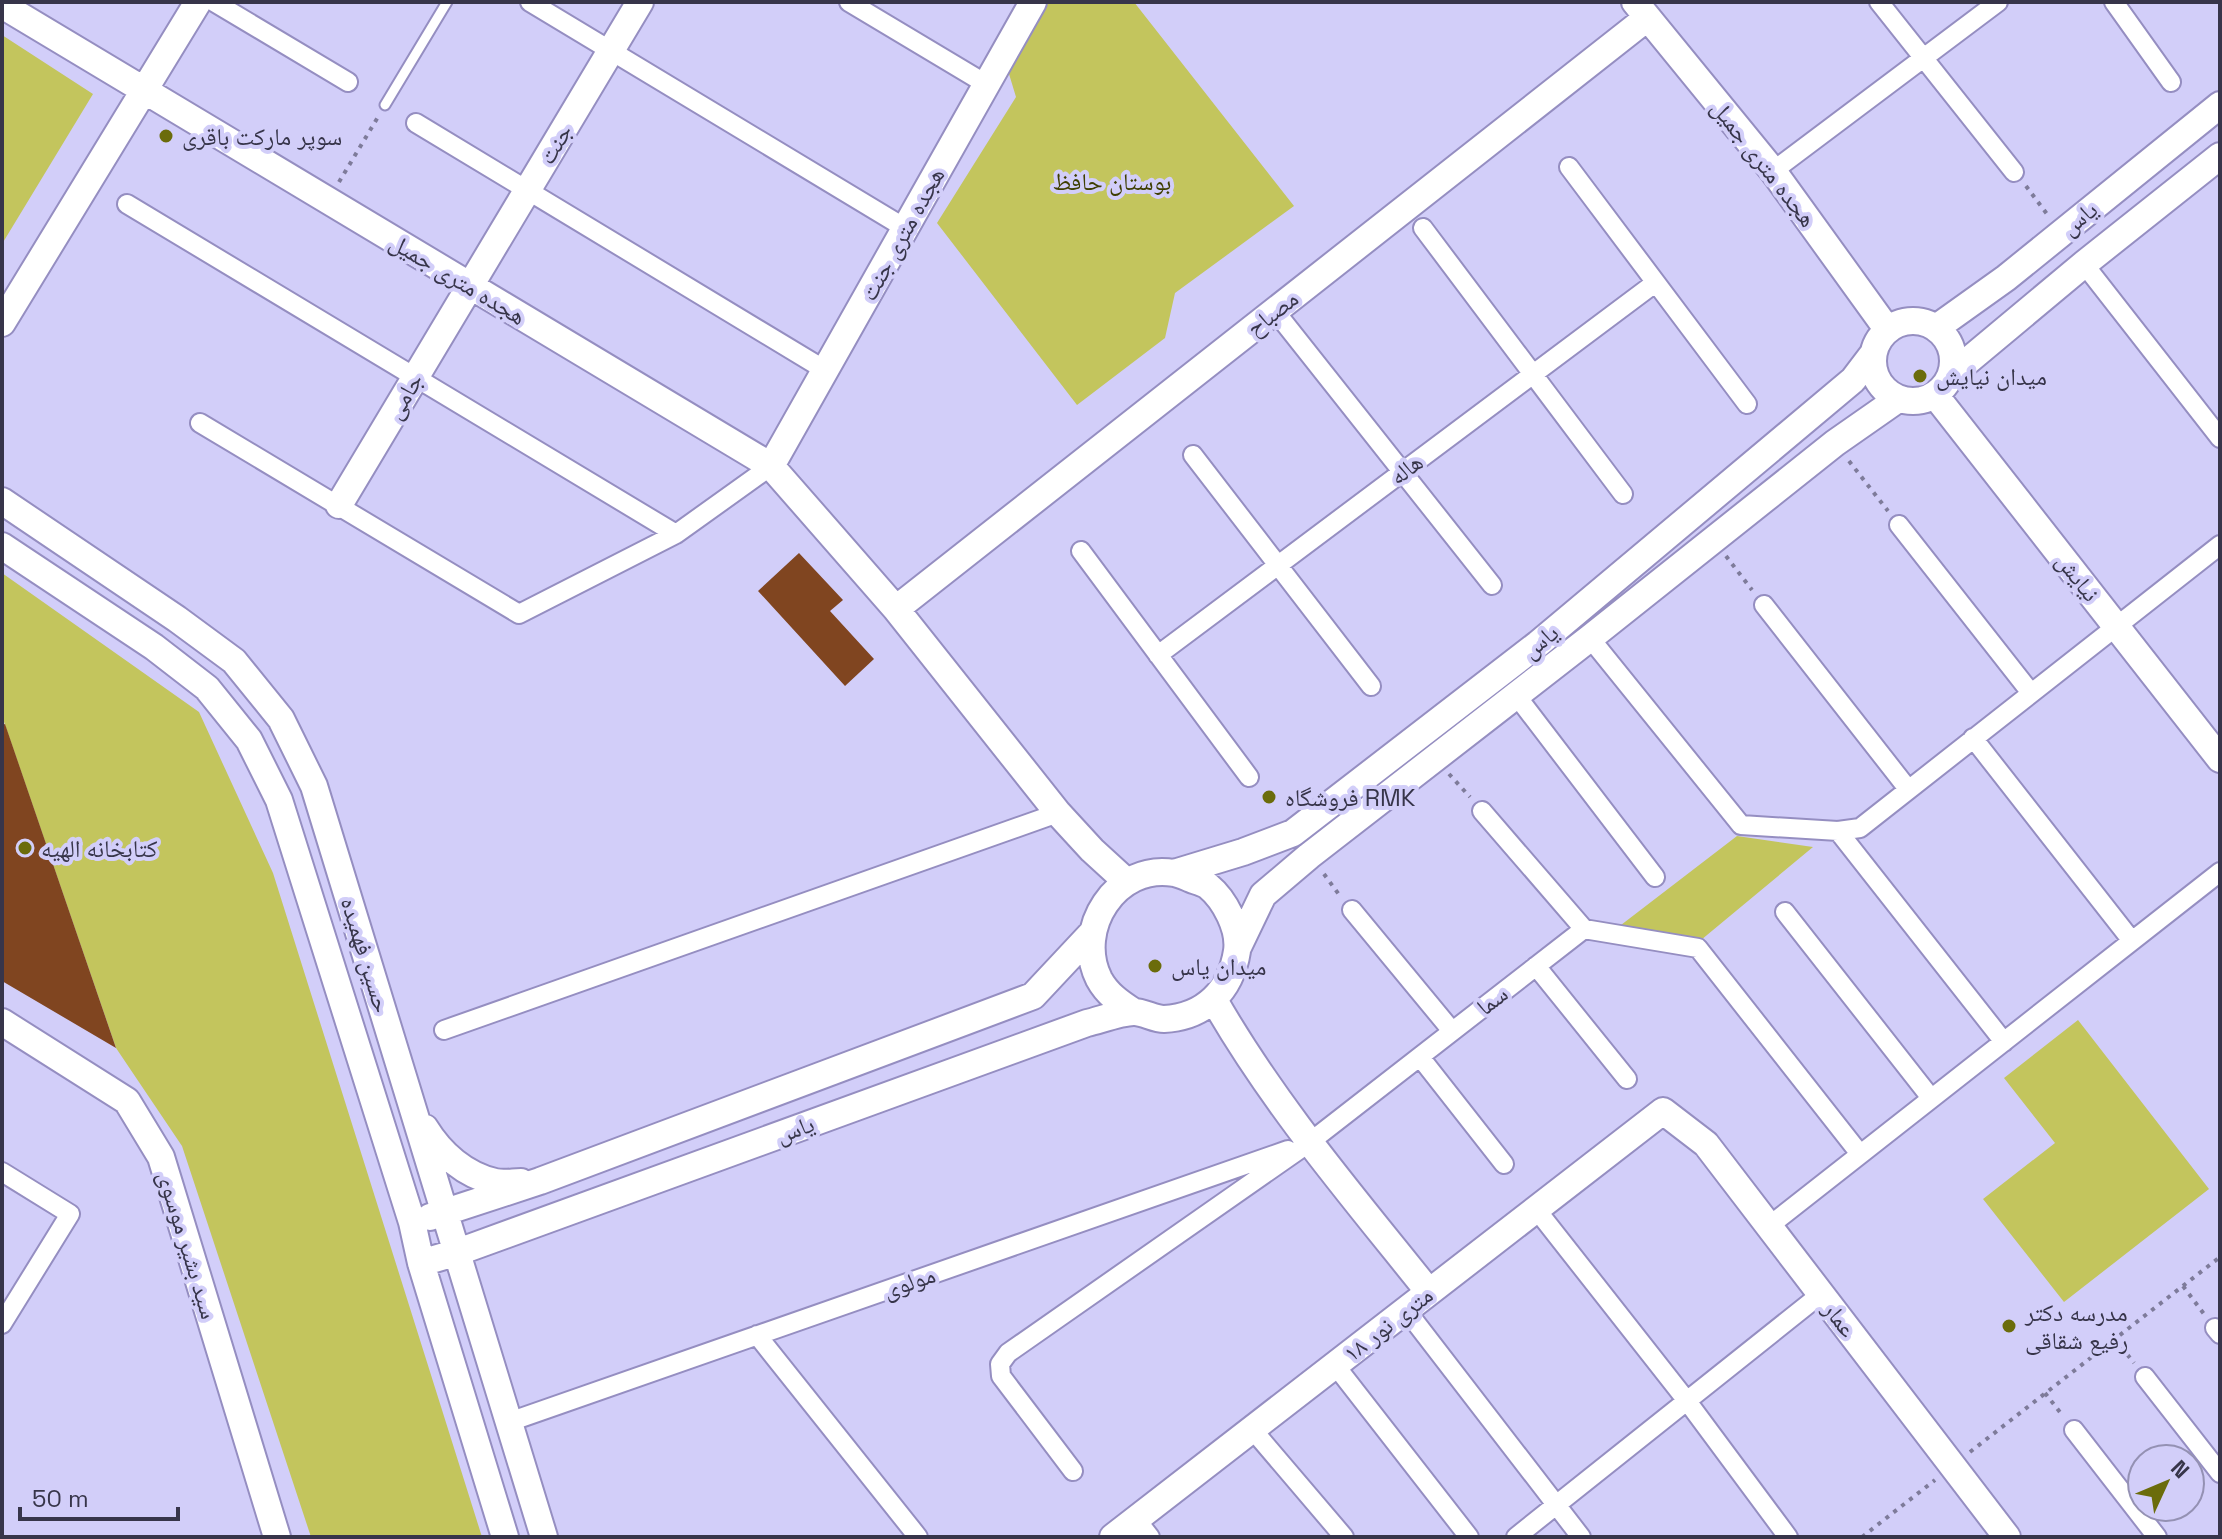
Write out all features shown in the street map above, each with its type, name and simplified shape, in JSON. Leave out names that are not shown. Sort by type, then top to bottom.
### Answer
[{"type":"street","points":[[2,323],[198,2]]},
{"type":"street","points":[[214,2],[348,82]]},
{"type":"street","points":[[530,2],[905,228]]},
{"type":"street","name":"جنت","points":[[470,286],[640,2]]},
{"type":"street","points":[[849,2],[986,84]]},
{"type":"street","name":"هجده متری جنت","points":[[771,466],[1033,2]]},
{"type":"street","points":[[1879,2],[2014,172]]},
{"type":"street","points":[[1773,171],[1998,2]]},
{"type":"street","points":[[2114,2],[2171,82]]},
{"type":"street","name":"هجده متری جمیل","points":[[2,5],[771,466]]},
{"type":"street","name":"هجده متری جمیل","points":[[1641,10],[1773,171],[1887,329]]},
{"type":"street","name":"مصباح","points":[[896,609],[1275,311],[1641,10]]},
{"type":"street","name":"یاس","points":[[1936,328],[2006,278],[2220,105]]},
{"type":"street","points":[[416,123],[825,370]]},
{"type":"street","name":"یاس","points":[[1943,385],[2084,264],[2220,156]]},
{"type":"street","points":[[1569,167],[1747,404]]},
{"type":"street","points":[[127,204],[676,534]]},
{"type":"street","points":[[1423,228],[1623,494]]},
{"type":"street","points":[[2084,264],[2220,438]]},
{"type":"street","name":"هاله","points":[[1158,655],[1655,283]]},
{"type":"street","name":"جامی","points":[[339,505],[470,286]]},
{"type":"street","points":[[1275,311],[1492,585]]},
{"type":"street","points":[[1911,320],[1936,328],[1951,349],[1953,362],[1943,385],[1923,400],[1910,402],[1885,391],[1872,367],[1877,341],[1887,329],[1911,320]]},
{"type":"street","name":"یاس","points":[[1174,873],[1293,833],[1538,644],[1853,380],[1872,355]]},
{"type":"street","name":"نیایش","points":[[1943,385],[2116,626],[2220,759]]},
{"type":"street","name":"یاس","points":[[1238,947],[1263,895],[1309,856],[1835,443],[1898,399]]},
{"type":"street","points":[[200,423],[519,614],[676,534],[771,466],[896,609],[1058,813],[1127,882]]},
{"type":"street","points":[[1193,455],[1371,686]]},
{"type":"street","name":"حسین فهمیده","points":[[2,501],[234,661],[281,719],[314,786],[544,1537]]},
{"type":"street","points":[[1899,525],[2031,693]]},
{"type":"street","points":[[1590,638],[1741,825],[1838,831],[1860,828],[2220,545]]},
{"type":"street","name":"حسین فهمیده","points":[[2,546],[164,655],[207,688],[249,740],[279,800],[412,1222],[421,1263],[505,1537]]},
{"type":"street","points":[[1081,551],[1249,777]]},
{"type":"street","points":[[1764,605],[1908,789]]},
{"type":"street","points":[[1516,695],[1655,877]]},
{"type":"street","points":[[1973,738],[2132,941]]},
{"type":"street","points":[[1482,811],[1584,929],[1698,948],[1860,1154]]},
{"type":"street","points":[[444,1030],[1058,813]]},
{"type":"street","points":[[1838,831],[2004,1042]]},
{"type":"street","points":[[1769,1226],[2220,872]]},
{"type":"street","points":[[1150,873],[1174,873],[1207,885],[1230,912],[1238,947],[1232,976],[1214,1000],[1190,1015],[1161,1019],[1134,1012],[1114,999],[1100,980],[1092,957],[1092,933],[1099,913],[1111,895],[1127,882],[1150,873]]},
{"type":"street","points":[[1352,910],[1452,1031]]},
{"type":"street","points":[[1785,912],[1931,1098]]},
{"type":"street","name":"سما","points":[[1073,1471],[1001,1376],[1000,1364],[1008,1353],[1310,1142],[1584,929]]},
{"type":"street","name":"یاس","points":[[412,1222],[540,1181],[1033,996],[1092,933]]},
{"type":"street","points":[[1536,966],[1627,1079]]},
{"type":"street","points":[[1214,1000],[1238,1042],[1310,1142],[1429,1292]]},
{"type":"street","name":"یاس","points":[[421,1263],[1087,1023],[1134,1012]]},
{"type":"street","name":"سید بشیر موسوی","points":[[2,1022],[127,1101],[161,1157],[277,1537]]},
{"type":"street","points":[[1420,1057],[1504,1164]]},
{"type":"street","points":[[414,1110],[435,1144],[465,1171],[497,1183],[540,1181]]},
{"type":"street","name":"۱۸ متری نور","points":[[1113,1537],[1143,1528],[1252,1429],[1663,1111]]},
{"type":"street","name":"عمار","points":[[1663,1111],[1706,1144],[2007,1537]]},
{"type":"street","name":"مولوی","points":[[509,1422],[1310,1142]]},
{"type":"street","points":[[2,1172],[70,1214],[2,1324]]},
{"type":"street","points":[[1536,1209],[1687,1401],[1788,1537]]},
{"type":"street","points":[[477,1318],[474,1284],[480,1266],[502,1239],[518,1230]]},
{"type":"street","points":[[1516,1537],[1821,1294]]},
{"type":"street","points":[[1406,1310],[1581,1537]]},
{"type":"street","points":[[757,1335],[918,1537]]},
{"type":"street","points":[[1335,1365],[1469,1537]]},
{"type":"street","points":[[2145,1377],[2220,1473]]},
{"type":"street","points":[[1252,1429],[1344,1537]]},
{"type":"street","points":[[2074,1430],[2157,1537]]},
{"type":"lane","points":[[385,105],[447,2]]},
{"type":"path","points":[[328,201],[385,105]]},
{"type":"path","points":[[2014,172],[2061,232]]},
{"type":"path","points":[[1835,443],[1899,525]]},
{"type":"path","points":[[1713,540],[1764,605]]},
{"type":"path","points":[[1435,758],[1482,811]]},
{"type":"path","points":[[1309,856],[1352,910]]},
{"type":"path","points":[[1862,1537],[2220,1257]]},
{"type":"path","points":[[2183,1286],[2218,1331]]},
{"type":"path","points":[[2115,1339],[2145,1377]]},
{"type":"path","points":[[2045,1393],[2074,1430]]},
{"type":"green space","name":"بوستان حافظ","points":[[1042,2],[1134,2],[1294,206],[1175,293],[1165,338],[1077,405],[937,223],[1016,97],[1006,64]]},
{"type":"green space","points":[[2,35],[93,94],[2,244]]},
{"type":"green space","points":[[2,573],[199,712],[273,873],[482,1537],[311,1537],[182,1146],[116,1048],[2,716]]},
{"type":"green space","points":[[1737,836],[1813,847],[1701,940],[1621,925]]},
{"type":"green space","points":[[2078,1020],[2209,1189],[2064,1302],[1983,1199],[2055,1143],[2004,1078]]},
{"type":"building","points":[[799,553],[843,600],[830,611],[874,659],[845,686],[758,591]]},
{"type":"building","name":"کتابخانه الهیه","points":[[5,724],[116,1048],[2,981],[2,725]]},
{"type":"place","name":"سوپر مارکت باقری","points":[[166,136]]},
{"type":"place","name":"میدان نیایش","points":[[1920,376]]},
{"type":"place","name":"فروشگاه RMK","points":[[1269,797]]},
{"type":"place","name":"کتابخانه الهیه","points":[[25,848]]},
{"type":"place","name":"میدان یاس","points":[[1155,966]]},
{"type":"place","name":"مدرسه دکتر رفیع شقاقی","points":[[2009,1326]]}]
